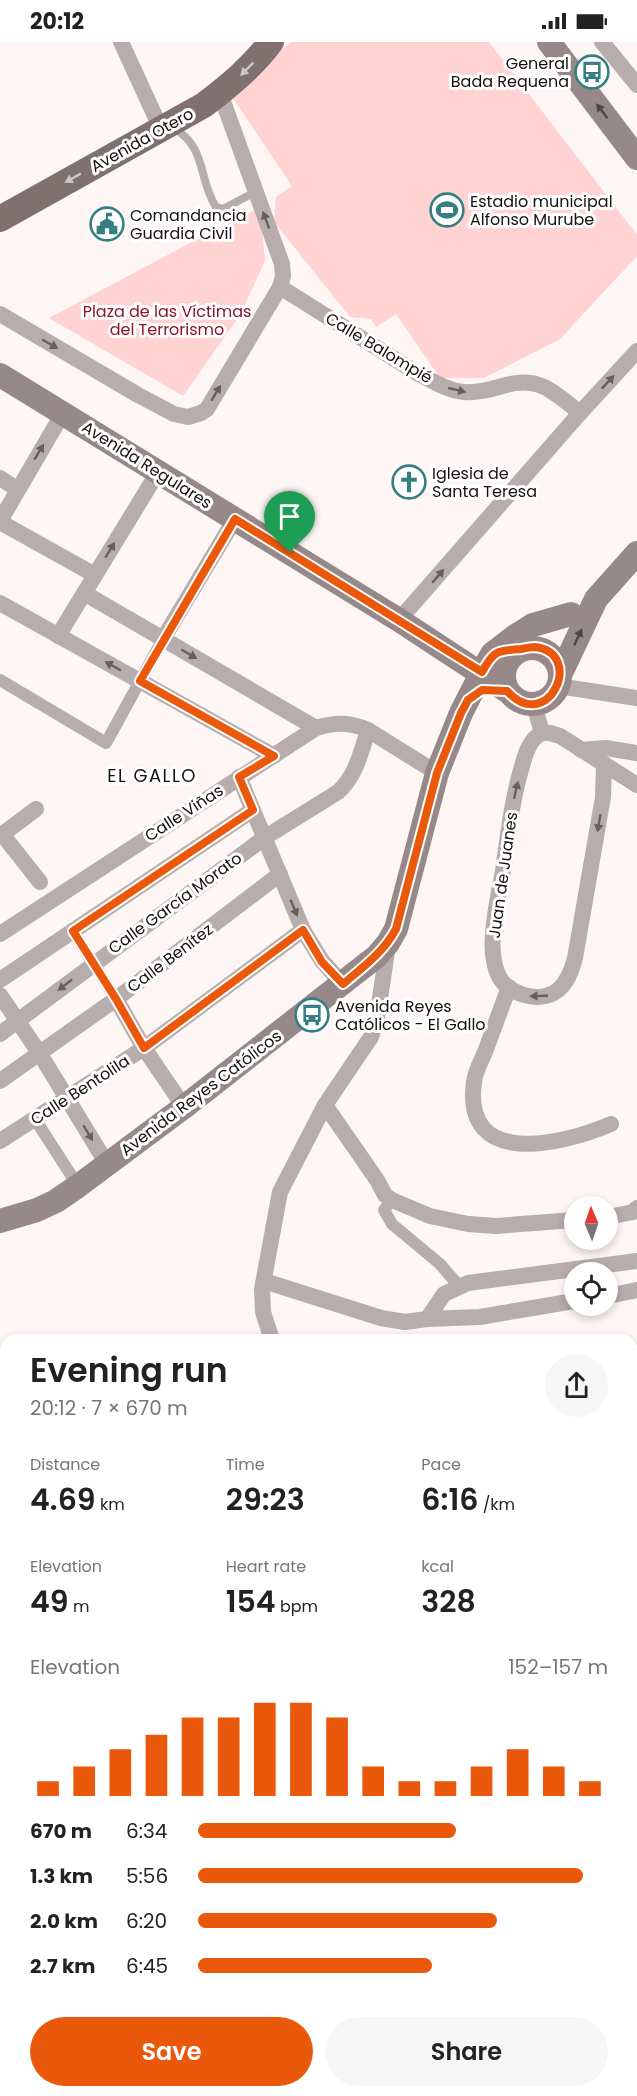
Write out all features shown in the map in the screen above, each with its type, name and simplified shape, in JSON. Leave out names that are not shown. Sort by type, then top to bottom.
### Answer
[{"type":"main road","points":[[549,42],[637,158]]},
{"type":"main road","name":"Avenida Otero","points":[[0,219],[204,105],[249,67],[268,43]]},
{"type":"main road","name":"Avenida Regulares","points":[[0,375],[399,620],[487,663],[507,691]]},
{"type":"main road","points":[[596,599],[553,695],[534,704],[514,699],[507,691],[503,679],[504,666],[511,656],[528,648],[571,614],[596,599],[637,553]]},
{"type":"main road","points":[[487,663],[501,645],[533,625],[571,614]]},
{"type":"main road","points":[[487,663],[504,650],[528,648],[544,650],[553,656],[558,665],[559,681]]},
{"type":"main road","name":"Avenida Reyes Católicos","points":[[0,1221],[37,1210],[56,1201],[78,1186],[184,1107],[377,956],[388,943],[401,913],[437,773],[468,700],[487,663]]},
{"type":"main road","points":[[468,700],[482,690],[507,691]]},
{"type":"street","points":[[121,42],[164,128]]},
{"type":"street","points":[[602,42],[637,85]]},
{"type":"street","points":[[0,314],[174,414],[188,417],[201,413],[207,408],[280,287],[283,276],[282,264],[220,93]]},
{"type":"street","name":"Calle Balompié","points":[[280,287],[440,385],[463,392],[485,391],[515,383],[534,382],[551,389],[580,413]]},
{"type":"street","points":[[399,620],[637,351]]},
{"type":"street","points":[[63,413],[0,521],[95,575]]},
{"type":"street","points":[[58,636],[158,472]]},
{"type":"street","points":[[0,478],[17,489]]},
{"type":"street","points":[[0,680],[106,743],[235,519]]},
{"type":"street","points":[[84,593],[316,728]]},
{"type":"street","points":[[0,603],[274,756]]},
{"type":"street","points":[[559,681],[637,698]]},
{"type":"street","points":[[534,704],[542,733],[560,736],[637,785]]},
{"type":"street","name":"Calle Viñas","points":[[0,934],[316,728],[333,722],[357,725],[437,773]]},
{"type":"street","name":"Calle García Morato","points":[[0,1034],[264,838],[338,792],[347,784],[368,730]]},
{"type":"street","name":"Juan de Juanes","points":[[509,987],[501,981],[497,973],[492,936],[514,795],[523,761],[535,736],[542,733]]},
{"type":"street","points":[[581,750],[606,748],[637,753]]},
{"type":"street","points":[[604,765],[603,797],[571,972],[558,991],[549,996],[536,998],[519,994],[509,987],[474,1080],[473,1105],[480,1127],[492,1138],[508,1143],[549,1143],[585,1135],[611,1124]]},
{"type":"street","points":[[239,777],[303,930],[322,962],[343,984]]},
{"type":"street","points":[[36,808],[1,835],[40,882]]},
{"type":"street","points":[[0,980],[253,810]]},
{"type":"street","name":"Calle Benítez","points":[[0,1082],[116,999],[280,874]]},
{"type":"street","name":"Calle Bentolila","points":[[0,1141],[144,1048],[303,930]]},
{"type":"street","points":[[73,931],[144,1048],[184,1107]]},
{"type":"street","points":[[270,1334],[263,1312],[264,1281],[280,1192],[325,1105],[371,1036],[377,1018],[388,943]]},
{"type":"street","points":[[0,995],[40,1054],[107,1164]]},
{"type":"street","points":[[325,1105],[385,1195],[392,1200],[430,1216],[468,1224],[496,1226],[564,1221]]},
{"type":"street","points":[[34,1119],[78,1186]]},
{"type":"street","points":[[392,1200],[384,1210],[392,1224],[440,1264],[459,1286]]},
{"type":"street","points":[[618,1215],[633,1212],[637,1208]]},
{"type":"street","points":[[427,1319],[444,1294],[459,1286],[637,1261]]},
{"type":"street","points":[[264,1281],[381,1318],[405,1323],[427,1319],[480,1317],[564,1303]]},
{"type":"street","points":[[618,1294],[637,1290]]},
{"type":"lane","points":[[164,128],[180,132],[192,144],[216,207],[223,209],[255,192]]},
{"type":"green space","name":"Estadio municipal Alfonso Murube","points":[[291,42],[489,42],[637,235],[637,256],[560,339],[484,378],[440,378],[396,314],[376,327],[371,319],[350,317],[274,222],[276,197],[292,186],[230,94]]},
{"type":"green space","name":"Plaza de las Víctimas del Terrorismo","points":[[260,208],[265,261],[240,315],[183,396],[49,318],[237,218]]},
{"type":"place","name":"General Bada Requena","points":[[592,72]]},
{"type":"place","name":"Estadio municipal Alfonso Murube","points":[[447,210]]},
{"type":"place","name":"Comandancia Guardia Civil","points":[[107,224]]},
{"type":"place","name":"Iglesia de Santa Teresa","points":[[409,482]]},
{"type":"place","name":"Avenida Reyes Católicos - El Gallo","points":[[312,1015]]},
{"type":"district","name":"EL GALLO","points":[[152,775]]},
{"type":"route","points":[[235,519],[290,553],[482,672],[492,654],[504,650],[534,647],[544,650],[553,656],[558,665],[560,675],[558,686],[553,695],[534,704],[514,699],[507,691],[482,690],[468,700],[437,773],[396,929],[377,956],[343,984],[322,962],[303,930],[144,1048],[73,931],[253,810],[239,777],[274,756],[140,681],[235,519]]}]
